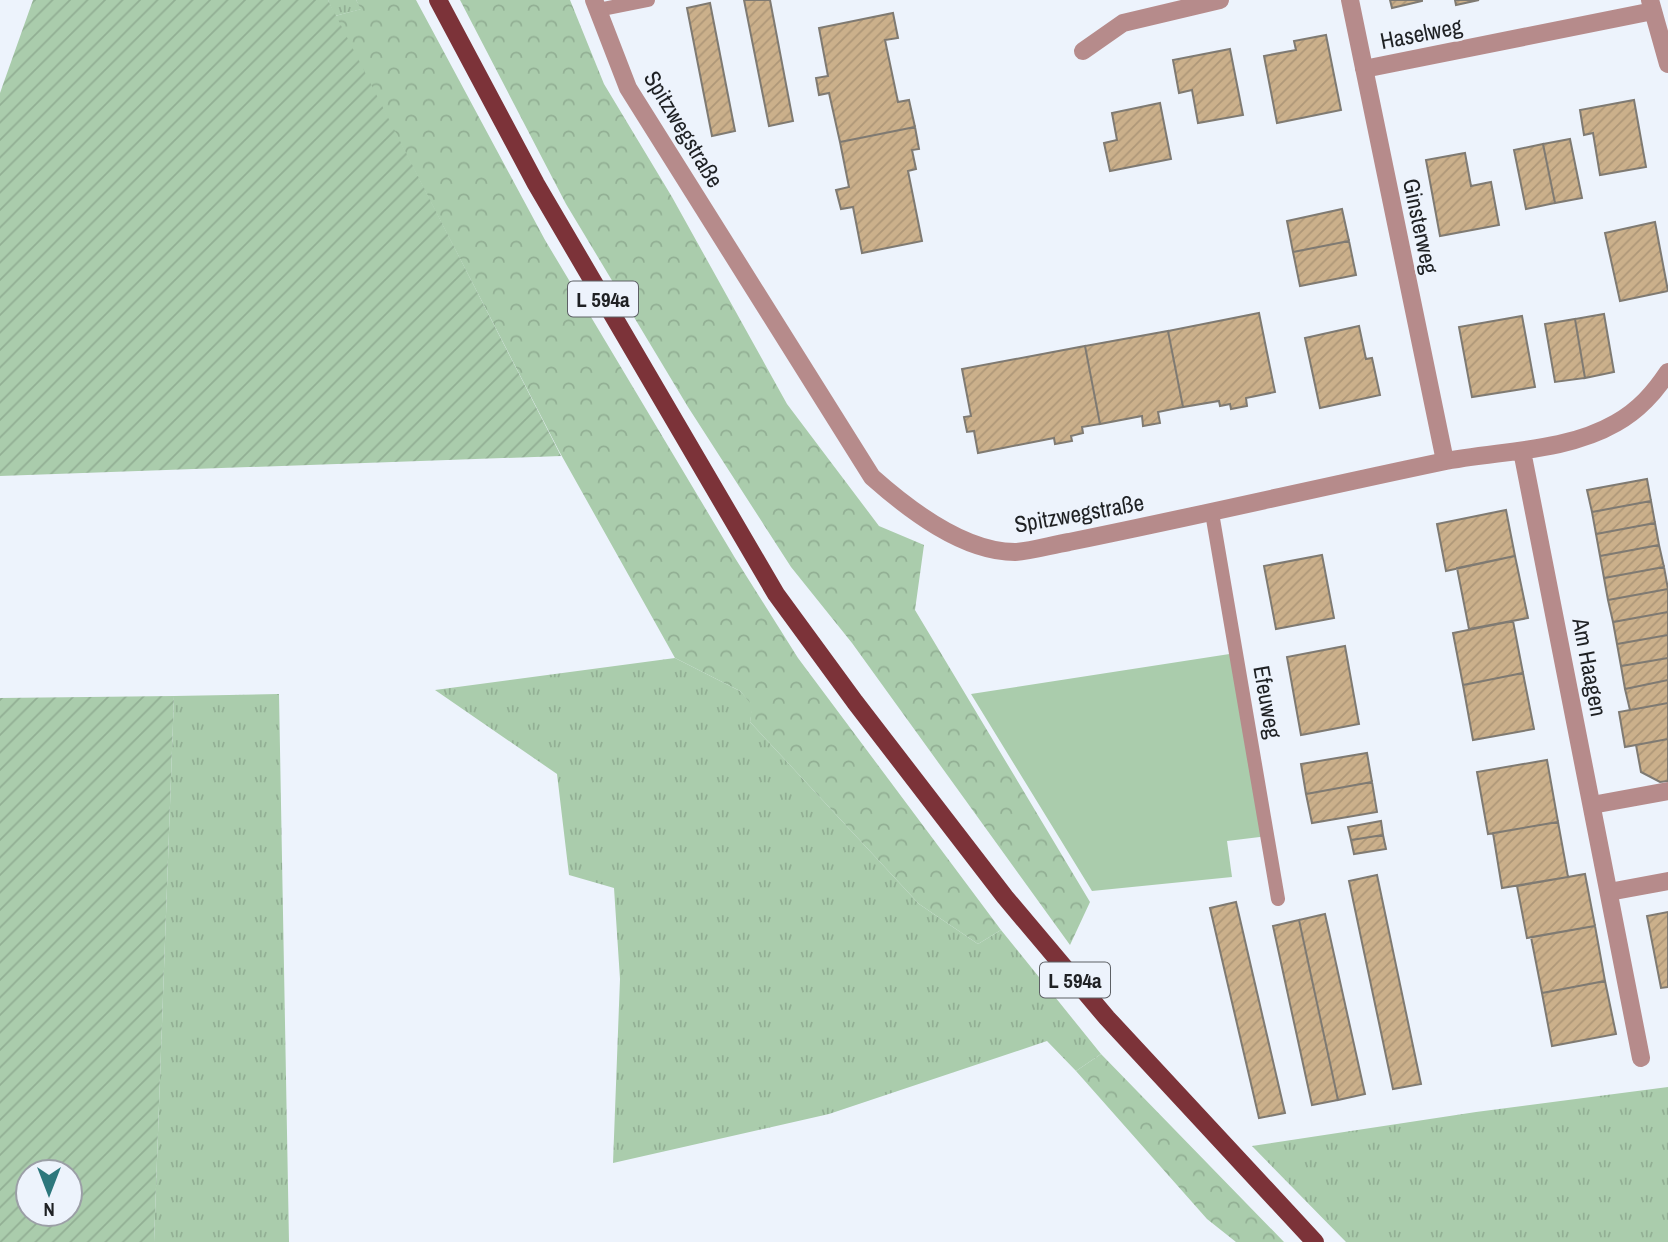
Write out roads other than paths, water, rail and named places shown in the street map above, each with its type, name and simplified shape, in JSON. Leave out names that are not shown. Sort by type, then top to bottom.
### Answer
[{"type":"main road","name":"L 594a","points":[[438,0],[536,184],[776,594],[1005,897],[1107,1018],[1315,1242]]},
{"type":"street","points":[[1083,51],[1123,23],[1220,0]]},
{"type":"street","name":"Ginsterweg","points":[[1350,0],[1445,461]]},
{"type":"street","name":"Spitzwegstraße","points":[[596,5],[628,88],[872,477],[911,512],[972,543],[1014,552],[1212,513],[1445,461],[1522,451],[1572,440],[1616,424],[1653,396],[1668,372]]},
{"type":"street","points":[[1652,5],[1668,64]]},
{"type":"street","name":"Haselweg","points":[[1364,69],[1652,5]]},
{"type":"street","name":"Am Haagen","points":[[1522,451],[1641,1058]]},
{"type":"street","points":[[1592,805],[1668,791]]},
{"type":"street","points":[[1609,892],[1668,881]]},
{"type":"lane","points":[[596,5],[648,0]]},
{"type":"lane","name":"Efeuweg","points":[[1212,513],[1278,899]]}]
